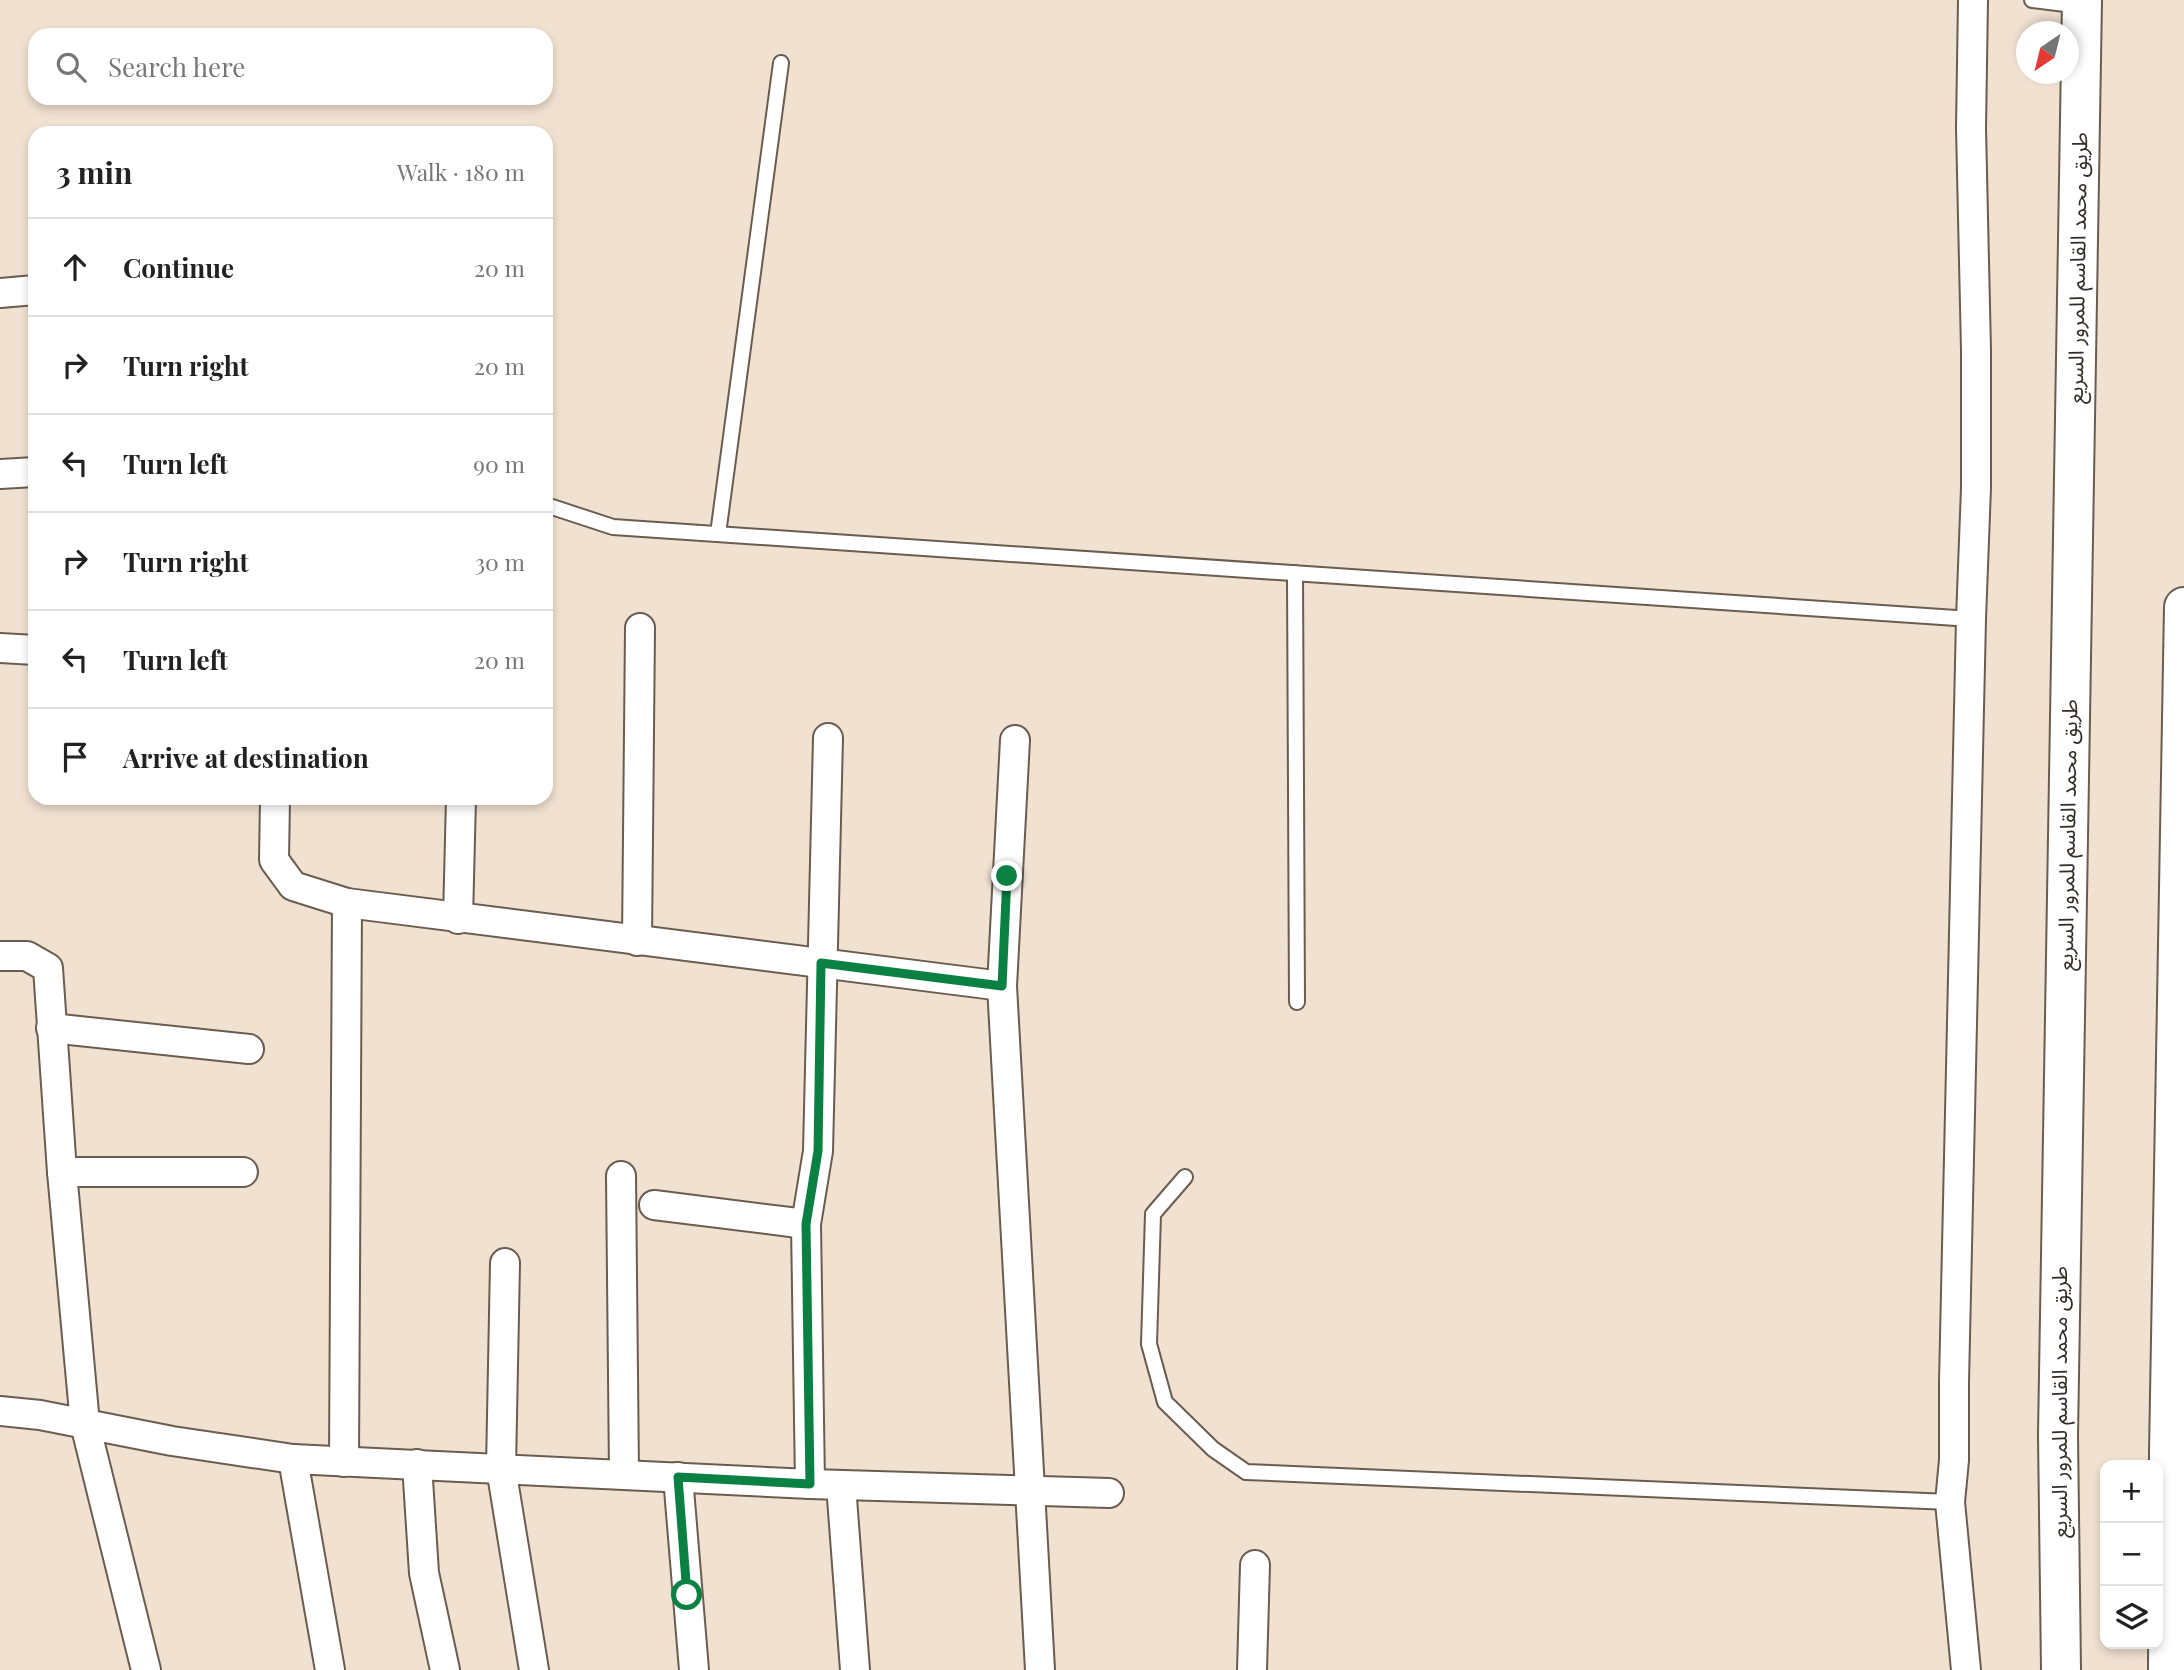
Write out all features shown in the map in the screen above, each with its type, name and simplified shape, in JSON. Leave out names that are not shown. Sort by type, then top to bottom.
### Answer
[{"type":"highway","name":"طريق محمد القاسم للمرور السريع","points":[[2061,1670],[2058,1408],[2080,2]]},
{"type":"highway","points":[[2168,1670],[2169,1452],[2184,607]]},
{"type":"street","points":[[1966,1670],[1950,1502],[1954,1460],[1976,488],[1971,128],[1973,0]]},
{"type":"street","points":[[0,293],[28,290]]},
{"type":"street","points":[[0,474],[28,472]]},
{"type":"street","points":[[637,941],[640,628]]},
{"type":"street","points":[[0,648],[28,650]]},
{"type":"street","points":[[810,1484],[806,1224],[818,1151],[828,738]]},
{"type":"street","points":[[1014,740],[1002,986],[1040,1670]]},
{"type":"street","points":[[275,805],[274,860],[293,886],[347,903],[1002,986]]},
{"type":"street","points":[[458,919],[461,805]]},
{"type":"street","points":[[344,1462],[347,903]]},
{"type":"street","points":[[0,956],[27,956],[48,968],[62,1172],[85,1424],[146,1670]]},
{"type":"street","points":[[51,1028],[249,1049]]},
{"type":"street","points":[[62,1172],[243,1172]]},
{"type":"street","points":[[621,1176],[624,1474]]},
{"type":"street","points":[[654,1205],[806,1224]]},
{"type":"street","points":[[505,1263],[501,1468],[534,1670]]},
{"type":"street","points":[[0,1411],[40,1415],[172,1441],[293,1459],[810,1484],[1109,1493]]},
{"type":"street","points":[[293,1459],[330,1670]]},
{"type":"street","points":[[417,1464],[424,1573],[445,1670]]},
{"type":"street","points":[[678,1477],[694,1670]]},
{"type":"street","points":[[841,1485],[855,1670]]},
{"type":"street","points":[[1252,1670],[1255,1565]]},
{"type":"lane","points":[[2032,0],[2080,2]]},
{"type":"lane","points":[[718,534],[781,63]]},
{"type":"lane","points":[[553,507],[613,527],[1971,619]]},
{"type":"lane","points":[[1295,573],[1297,1002]]},
{"type":"lane","points":[[1185,1177],[1153,1214],[1149,1345],[1166,1402],[1213,1449],[1246,1472],[1950,1502]]},
{"type":"route","points":[[687,1595],[678,1477],[810,1484],[806,1224],[818,1151],[821,963],[1002,986],[1007,876]]}]
